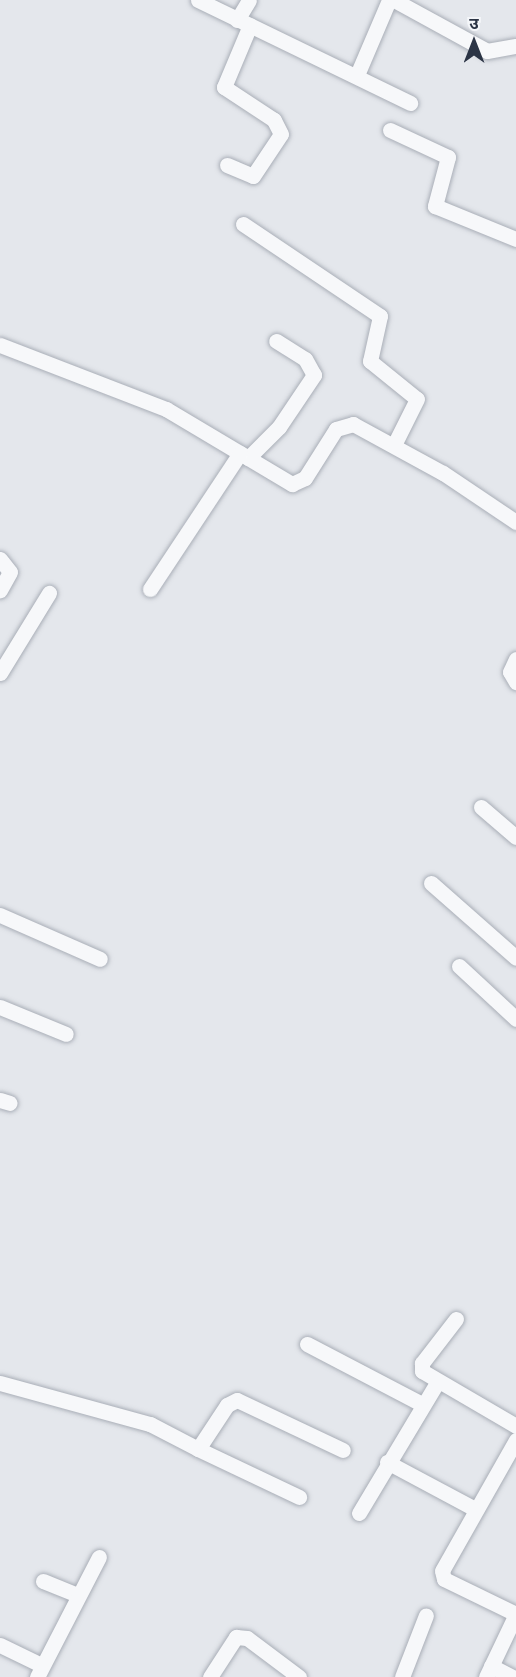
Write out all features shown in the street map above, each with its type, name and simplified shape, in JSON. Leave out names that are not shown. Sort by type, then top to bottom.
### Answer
[{"type":"street","points":[[198,0],[357,75],[410,103]]},
{"type":"street","points":[[227,165],[253,176],[281,134],[274,120],[224,87],[249,0]]},
{"type":"street","points":[[357,75],[389,0]]},
{"type":"street","points":[[394,0],[487,51],[516,45]]},
{"type":"street","points":[[390,130],[448,157],[435,206],[516,239]]},
{"type":"street","points":[[243,224],[380,316],[370,361],[417,399],[394,445]]},
{"type":"street","points":[[150,589],[244,455],[279,427],[314,375],[311,364],[276,341]]},
{"type":"street","points":[[0,345],[146,400],[292,484],[305,478],[341,425],[353,424],[394,445],[516,522]]},
{"type":"street","points":[[0,559],[10,572],[0,590]]},
{"type":"street","points":[[0,673],[49,593]]},
{"type":"street","points":[[516,659],[510,672],[516,682]]},
{"type":"street","points":[[481,807],[516,837]]},
{"type":"street","points":[[431,883],[516,958]]},
{"type":"street","points":[[0,915],[100,959]]},
{"type":"street","points":[[459,966],[516,1019]]},
{"type":"street","points":[[0,1007],[66,1034]]},
{"type":"street","points":[[456,1319],[422,1363],[422,1371],[516,1426]]},
{"type":"street","points":[[307,1344],[422,1404]]},
{"type":"street","points":[[359,1513],[387,1462],[438,1381]]},
{"type":"street","points":[[0,1383],[150,1424],[299,1497]]},
{"type":"street","points":[[198,1449],[227,1405],[237,1400],[343,1450]]},
{"type":"street","points":[[513,1677],[489,1671],[516,1614],[444,1579],[442,1571],[516,1440]]},
{"type":"street","points":[[387,1462],[475,1509]]},
{"type":"street","points":[[0,1645],[38,1670],[99,1557]]},
{"type":"street","points":[[43,1581],[77,1595]]},
{"type":"street","points":[[402,1677],[426,1615]]},
{"type":"street","points":[[210,1677],[236,1637],[247,1638],[299,1677]]}]
